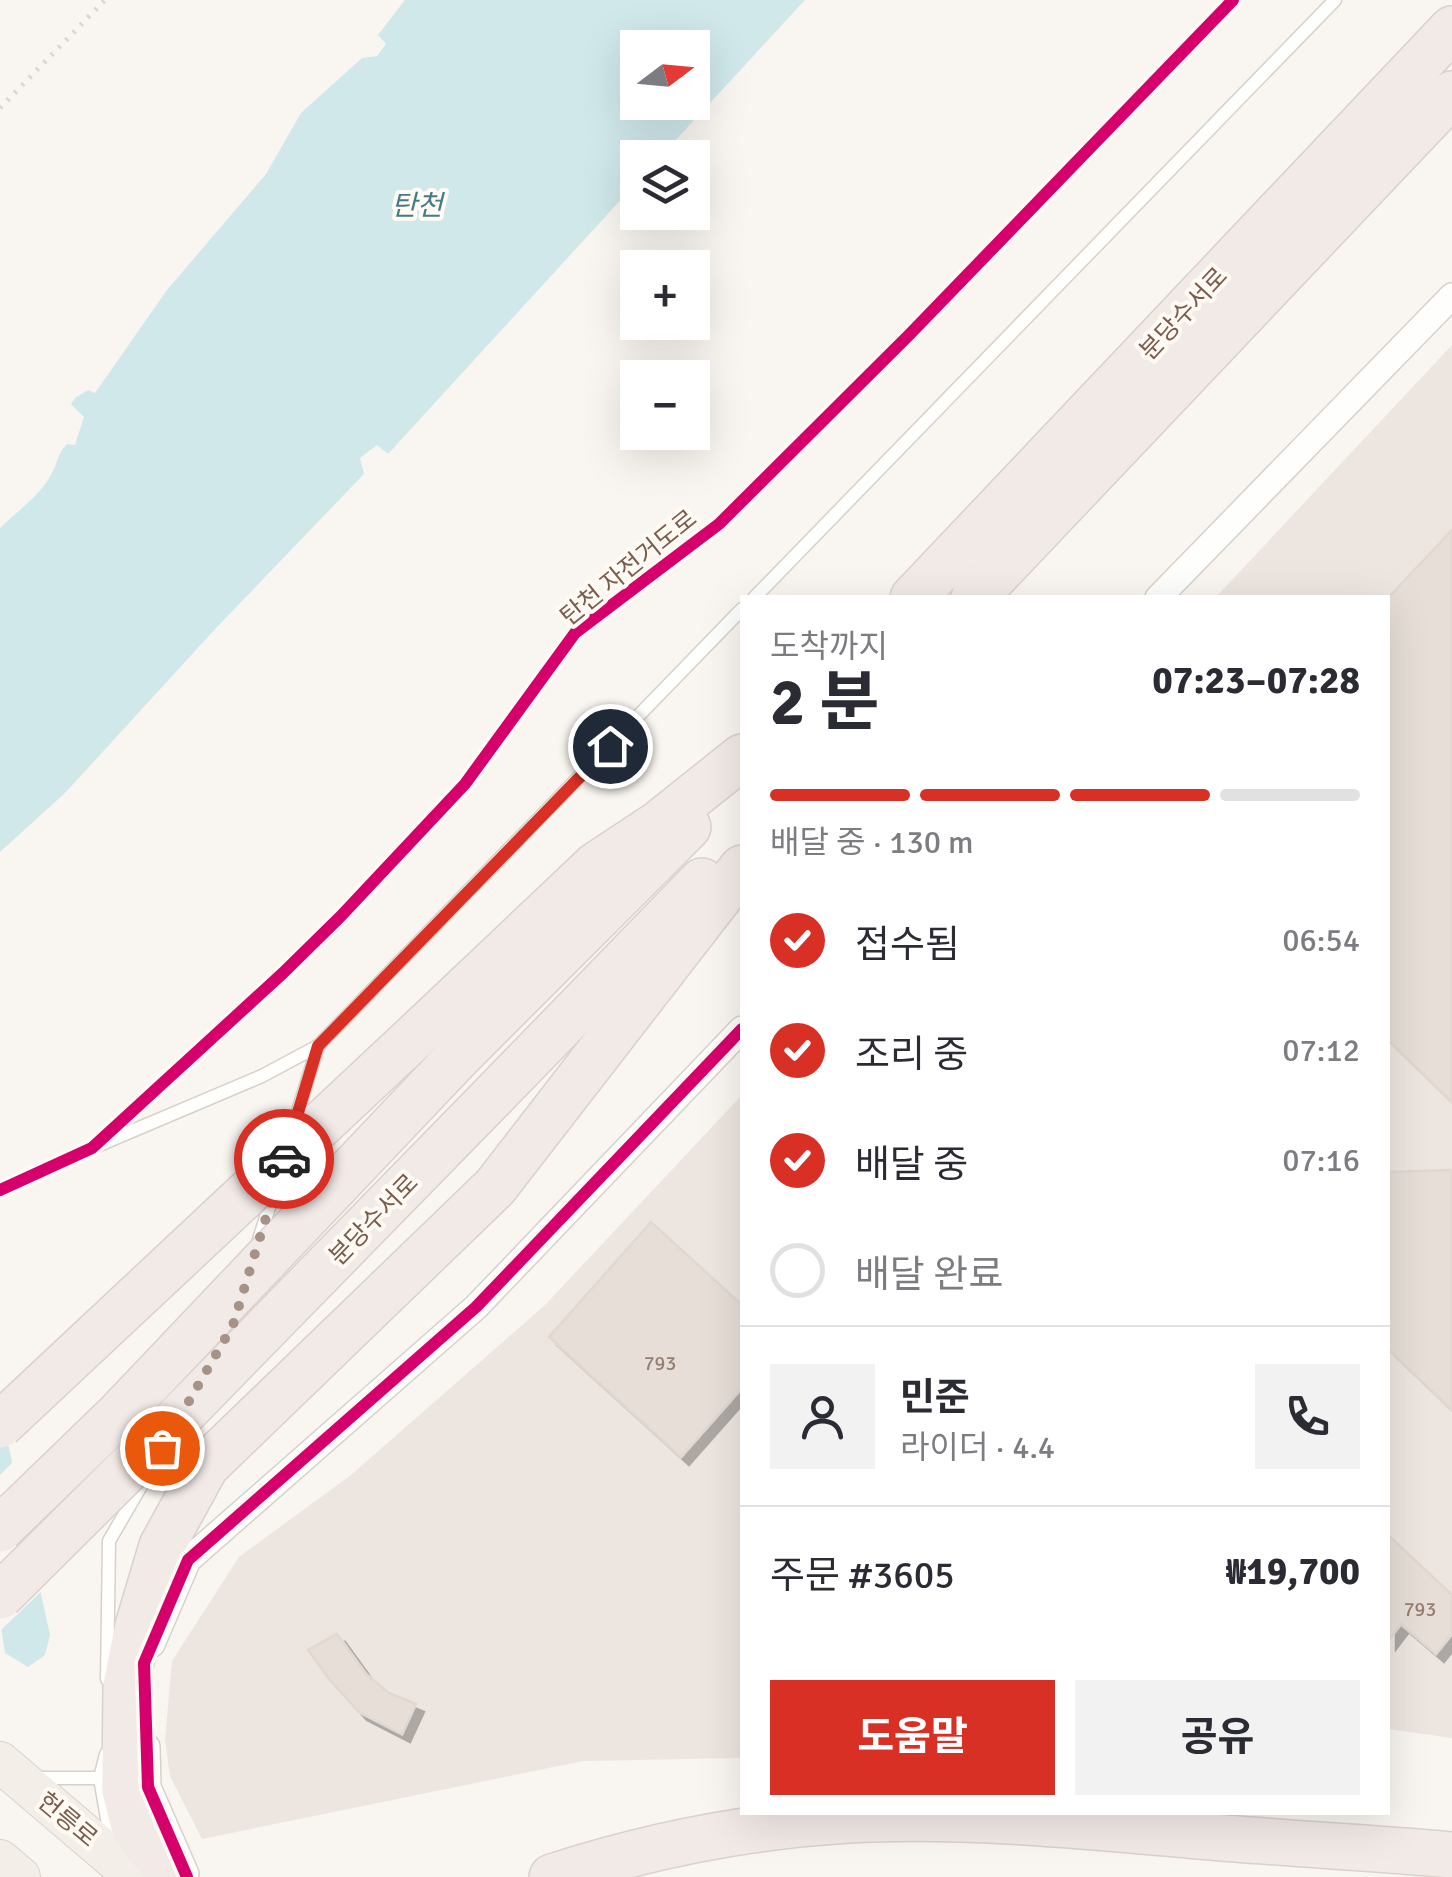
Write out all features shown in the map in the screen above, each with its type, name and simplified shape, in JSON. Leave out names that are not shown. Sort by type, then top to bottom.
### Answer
[{"type":"highway","name":"분당수서로","points":[[917,595],[1452,29]]},
{"type":"highway","name":"분당수서로","points":[[977,595],[1452,94]]},
{"type":"highway","points":[[0,1426],[596,865],[658,824],[740,758]]},
{"type":"highway","name":"분당수서로","points":[[0,1530],[118,1415],[457,1058],[740,775]]},
{"type":"highway","name":"분당수서로","points":[[0,1596],[740,840]]},
{"type":"highway","points":[[172,1877],[134,1830],[126,1790],[124,1706],[138,1626],[162,1546],[206,1466],[494,1187],[740,871]]},
{"type":"highway","points":[[552,1877],[607,1859],[703,1840],[846,1820],[954,1819],[1452,1855]]},
{"type":"highway","points":[[1133,1830],[1355,1877]]},
{"type":"main road","name":"헌릉로","points":[[10,1770],[124,1868]]},
{"type":"main road","points":[[0,1860],[20,1877]]},
{"type":"street","points":[[1161,595],[1452,296]]},
{"type":"street","points":[[187,1877],[148,1787],[144,1663],[188,1560],[476,1307],[740,1030]]},
{"type":"lane","points":[[757,595],[1335,0]]},
{"type":"lane","points":[[92,1148],[262,1076],[318,1046],[740,612]]},
{"type":"lane","points":[[238,1306],[318,1046]]},
{"type":"lane","points":[[107,1697],[109,1541],[214,1358]]},
{"type":"lane","points":[[106,1736],[100,1778],[124,1868]]},
{"type":"lane","points":[[10,1770],[100,1778]]},
{"type":"path","points":[[0,108],[105,0]]},
{"type":"shaded area","points":[[1452,345],[1452,1738],[1390,1729],[1390,595],[1218,595]]},
{"type":"shaded area","points":[[740,1097],[740,1758],[583,1761],[202,1839],[170,1776],[165,1740],[172,1661],[239,1557],[351,1475],[545,1305]]},
{"type":"water","name":"탄천","points":[[405,0],[805,0],[710,103],[710,30],[620,30],[620,120],[694,120],[676,140],[620,140],[620,201],[388,454],[377,445],[360,458],[364,474],[65,793],[0,852],[0,528],[42,488],[67,444],[75,445],[84,417],[71,404],[75,398],[88,390],[95,393],[167,290],[266,174],[301,113],[362,58],[377,56],[386,44],[378,35]]},
{"type":"water","points":[[0,1407],[50,1635],[45,1655],[28,1667],[5,1653],[0,1620]]},
{"type":"pier","points":[[16,1459],[45,1588],[0,1631],[0,1475]]},
{"type":"building","points":[[1452,530],[1452,1102],[1390,1042],[1390,596]]},
{"type":"building","points":[[1452,1170],[1452,1410],[1390,1351],[1390,1172]]},
{"type":"building","points":[[651,1222],[740,1303],[740,1390],[681,1457],[549,1337]]},
{"type":"building","points":[[1390,1537],[1452,1595],[1452,1634],[1436,1654],[1401,1624],[1390,1638]]},
{"type":"building","points":[[337,1634],[366,1674],[389,1693],[416,1704],[402,1734],[359,1712],[308,1650]]},
{"type":"cycle path","name":"탄천 자전거도로","points":[[0,1190],[92,1148],[283,973],[465,784],[575,633],[719,524],[909,335],[1233,0]]},
{"type":"cycle path","points":[[187,1877],[148,1787],[144,1663],[188,1560],[476,1307],[740,1031]]},
{"type":"way so far","points":[[162,1448],[233,1325],[284,1159]]},
{"type":"route","points":[[284,1159],[318,1046],[610,746]]}]
